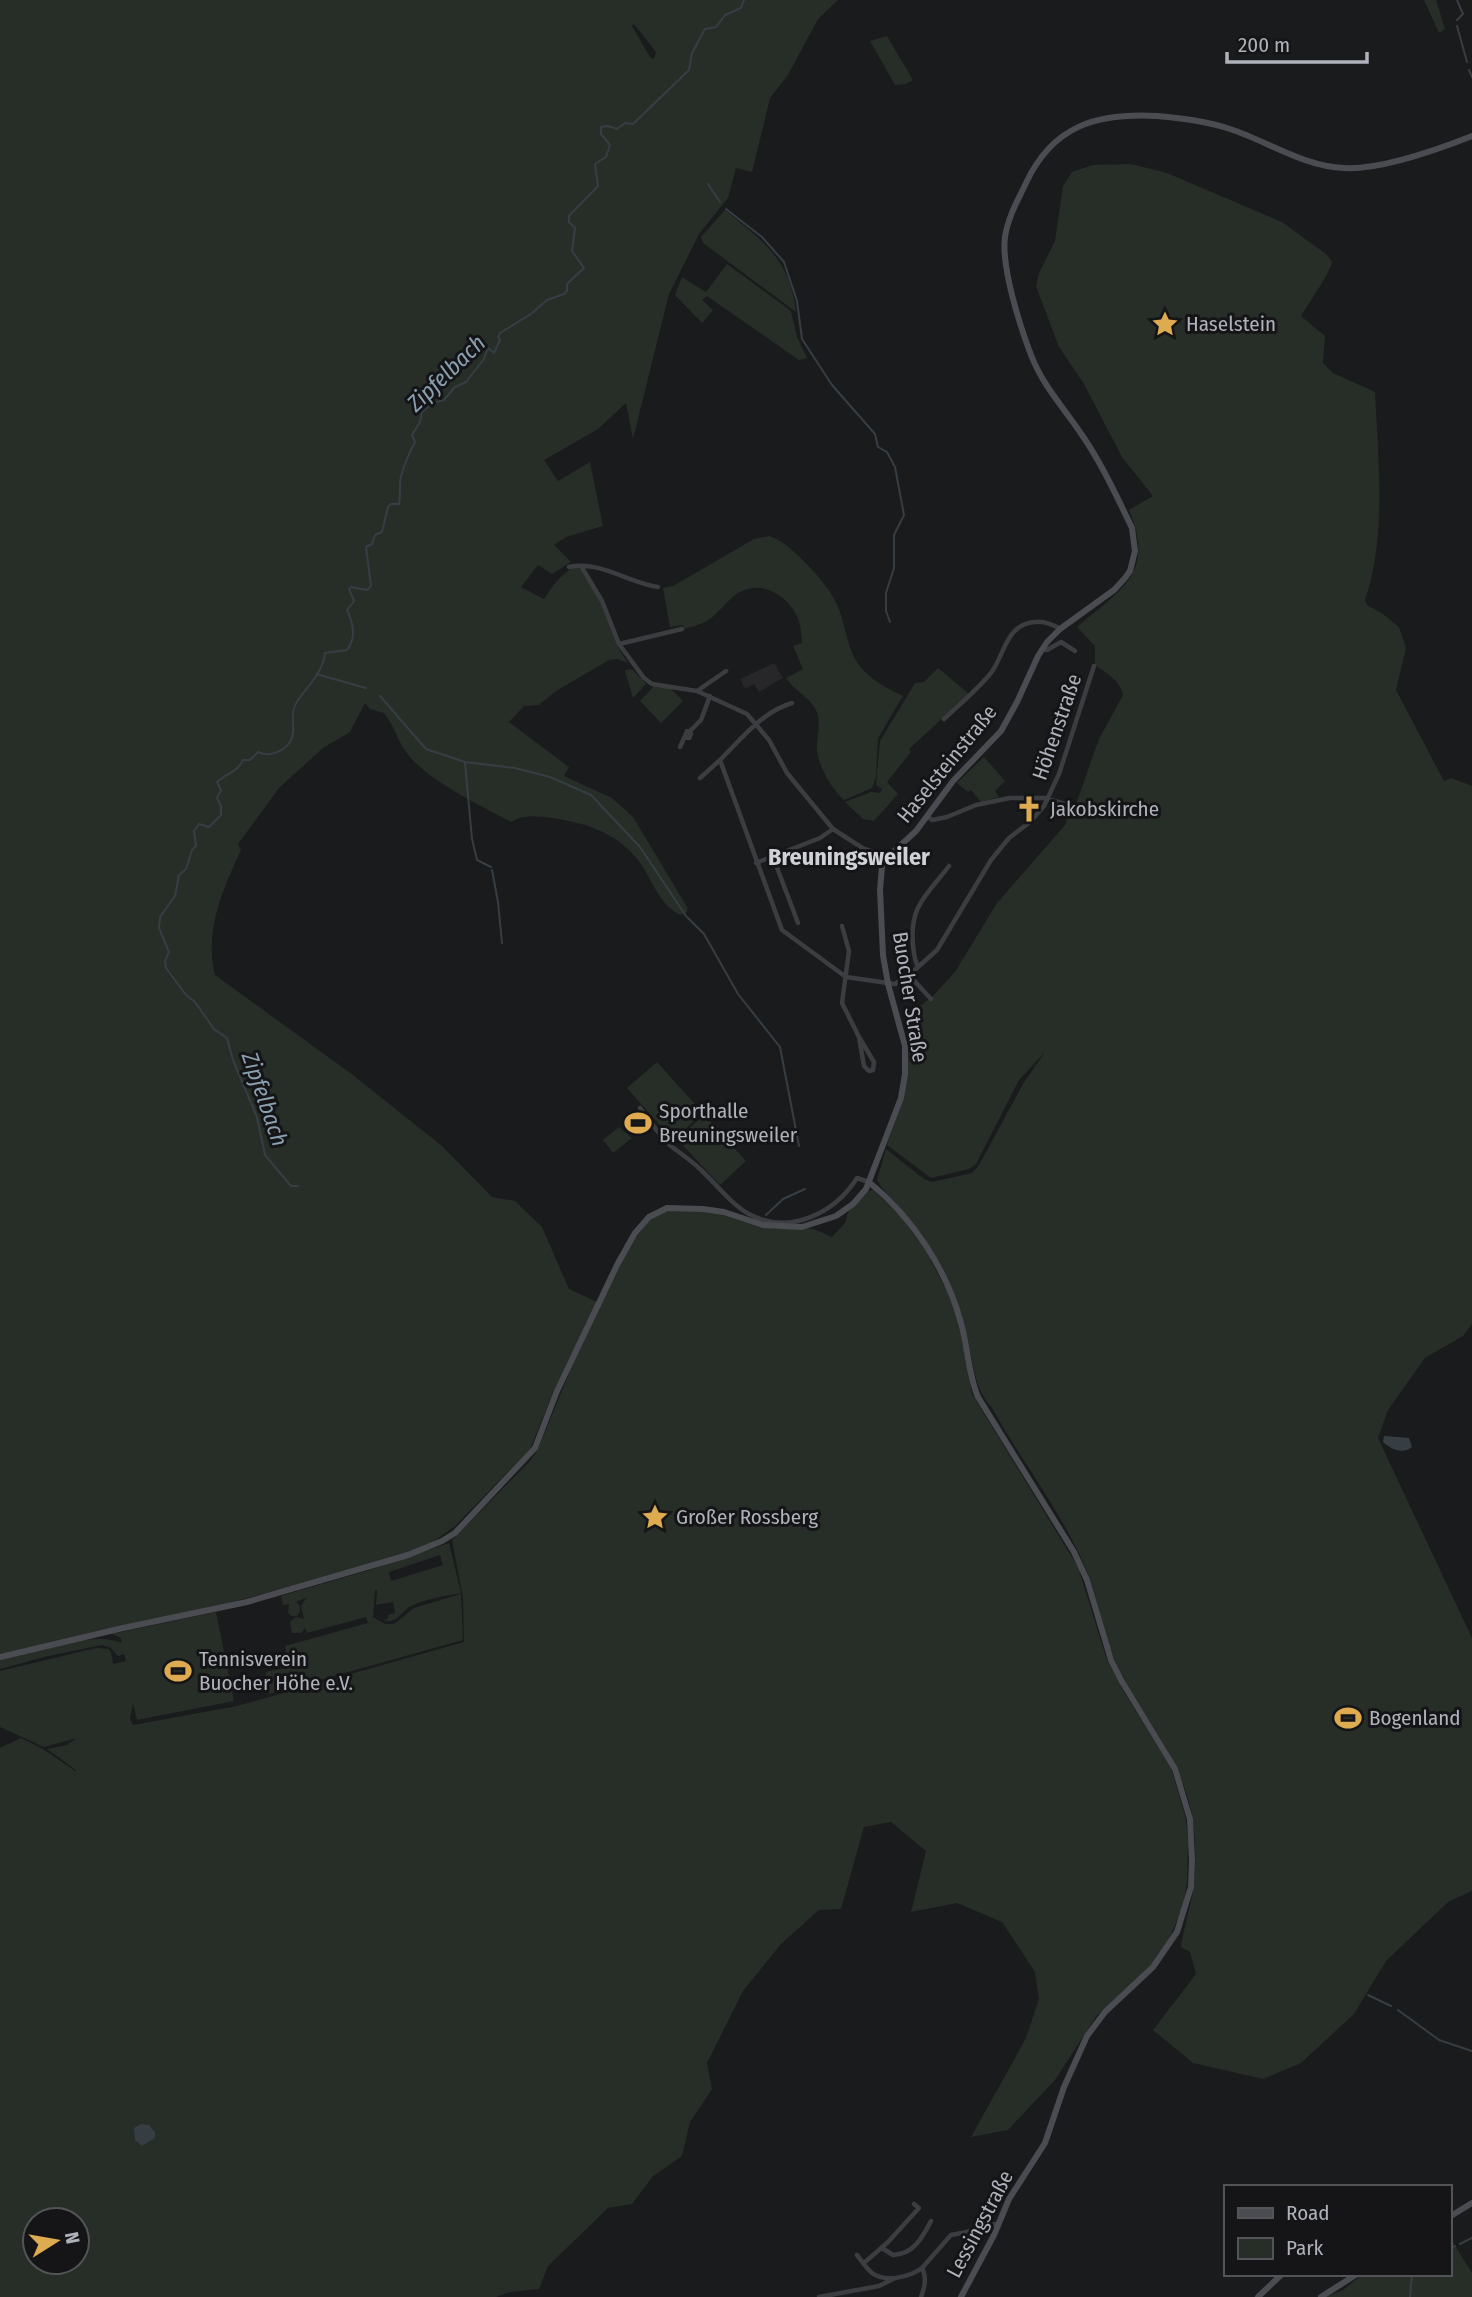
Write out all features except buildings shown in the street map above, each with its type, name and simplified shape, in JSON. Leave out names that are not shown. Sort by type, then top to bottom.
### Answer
[{"type":"street","name":"Haselsteinstraße","points":[[889,856],[907,841],[953,781],[1001,730],[1012,713],[1042,649],[1060,629],[1114,590],[1125,578],[1134,560],[1135,540],[1124,511],[1097,458],[1042,379],[1027,342],[1013,290],[1006,257],[1005,235],[1014,209],[1042,156],[1055,141],[1076,127],[1098,119],[1124,116],[1184,118],[1212,124],[1321,165],[1342,168],[1378,165],[1472,136]]},
{"type":"street","points":[[581,566],[602,601],[620,644],[636,670],[652,684],[697,691],[741,710],[756,723],[787,773],[833,829],[864,849],[889,856]]},
{"type":"street","points":[[569,567],[604,570],[658,587]]},
{"type":"street","points":[[944,719],[990,674],[1016,629],[1027,623],[1040,622],[1060,629]]},
{"type":"street","points":[[620,644],[682,629]]},
{"type":"street","points":[[1042,649],[1046,650],[1061,642],[1075,651]]},
{"type":"street","name":"Höhenstraße","points":[[888,984],[901,981],[937,950],[1000,849],[1030,822],[1048,798],[1059,774],[1094,666]]},
{"type":"street","points":[[697,691],[726,671]]},
{"type":"street","points":[[680,747],[687,734],[701,720],[710,696]]},
{"type":"street","points":[[700,778],[756,723],[771,712],[792,703]]},
{"type":"street","points":[[720,760],[782,930],[846,977],[888,984]]},
{"type":"street","points":[[927,816],[932,820],[947,817],[1002,799],[1048,798],[1076,807]]},
{"type":"street","points":[[757,863],[820,838],[833,829]]},
{"type":"street","name":"Buocher Straße","points":[[0,1657],[247,1602],[363,1570],[442,1541],[455,1533],[536,1448],[557,1391],[618,1263],[635,1233],[649,1217],[667,1208],[703,1209],[724,1212],[763,1225],[792,1228],[816,1225],[843,1212],[861,1196],[870,1183],[901,1098],[905,1074],[903,1037],[883,955],[880,890],[882,866],[889,856]]},
{"type":"street","points":[[773,857],[798,923]]},
{"type":"street","points":[[918,967],[914,957],[912,920],[918,907],[949,866]]},
{"type":"street","points":[[842,926],[849,951],[842,1003],[874,1062],[873,1070],[867,1071],[865,1068],[859,1037]]},
{"type":"street","points":[[909,975],[931,999]]},
{"type":"street","points":[[640,1108],[670,1145],[752,1215],[776,1221],[810,1219],[846,1194],[857,1178],[870,1183]]},
{"type":"street","name":"Lessingstraße","points":[[870,1183],[908,1220],[944,1281],[961,1323],[978,1397],[1074,1552],[1087,1580],[1111,1660],[1175,1769],[1189,1819],[1191,1887],[1177,1933],[1153,1967],[1098,2020],[1087,2036],[1070,2070],[1045,2143],[1009,2199],[961,2297]]},
{"type":"street","points":[[1451,2216],[1472,2203]]},
{"type":"street","points":[[864,2263],[882,2248],[919,2208],[914,2204]]},
{"type":"street","points":[[882,2248],[893,2255],[908,2252],[919,2242],[931,2221]]},
{"type":"street","points":[[819,2297],[880,2286],[896,2277],[916,2272],[950,2235],[967,2232],[982,2225],[999,2224]]},
{"type":"street","points":[[857,2255],[873,2273],[896,2277]]},
{"type":"street","points":[[921,2297],[925,2274],[922,2268]]},
{"type":"street","points":[[1258,2297],[1280,2276]]},
{"type":"street","points":[[1321,2297],[1345,2277]]},
{"type":"shaded area","points":[[774,663],[783,678],[759,692],[754,684],[745,689],[740,679]]},
{"type":"shaded area","points":[[1384,1436],[1409,1438],[1412,1447],[1404,1451],[1393,1449],[1383,1442]]},
{"type":"shaded area","points":[[141,2124],[149,2125],[155,2132],[155,2138],[142,2146],[135,2140],[134,2128]]},
{"type":"green space","points":[[0,0],[838,0],[818,19],[788,75],[770,98],[752,172],[736,168],[728,198],[699,234],[669,294],[633,439],[626,403],[598,429],[544,460],[558,481],[590,462],[603,526],[566,537],[554,545],[571,562],[552,574],[538,565],[521,587],[544,599],[565,573],[575,567],[580,569],[600,601],[619,649],[628,663],[617,659],[609,660],[556,691],[539,705],[524,706],[509,722],[569,767],[564,776],[612,798],[633,817],[687,907],[687,912],[681,915],[667,905],[638,860],[611,836],[589,826],[553,818],[526,817],[511,822],[440,782],[406,752],[384,713],[370,709],[365,703],[350,732],[323,748],[279,788],[238,844],[241,850],[217,911],[212,942],[215,975],[353,1075],[442,1146],[492,1197],[515,1201],[542,1227],[569,1289],[597,1302],[555,1388],[530,1449],[454,1527],[414,1551],[221,1605],[0,1655]],"holes":[[[634,24],[656,52],[654,59],[650,57],[632,26]]]},
{"type":"green space","points":[[1424,0],[1436,0],[1445,29],[1439,33]]},
{"type":"green space","points":[[887,36],[913,80],[906,84],[895,85],[870,41]]},
{"type":"green space","points":[[1131,164],[1167,173],[1282,222],[1332,261],[1324,280],[1301,316],[1325,336],[1323,363],[1333,373],[1375,392],[1379,523],[1372,575],[1365,600],[1367,605],[1399,627],[1406,648],[1396,690],[1444,781],[1451,778],[1472,786],[1472,1324],[1463,1336],[1425,1358],[1388,1410],[1378,1438],[1472,1638],[1472,1891],[1448,1902],[1386,1961],[1354,2014],[1301,2063],[1263,2079],[1193,2063],[1153,2030],[1196,1974],[1190,1952],[1181,1947],[1193,1890],[1195,1864],[1194,1829],[1188,1798],[1171,1758],[1117,1665],[1086,1569],[1076,1548],[1054,1507],[981,1391],[961,1318],[949,1286],[913,1226],[877,1180],[886,1149],[924,1179],[932,1182],[972,1173],[1023,1084],[1045,1052],[1019,1080],[976,1164],[969,1169],[931,1178],[887,1145],[902,1098],[908,1067],[905,1018],[933,996],[955,972],[997,903],[1066,824],[1068,803],[1076,804],[1099,739],[1123,695],[1116,681],[1095,665],[1095,646],[1077,627],[1130,578],[1136,565],[1138,550],[1129,510],[1153,496],[1122,457],[1084,384],[1059,347],[1036,286],[1039,273],[1055,241],[1063,186],[1072,172],[1093,165]]},
{"type":"green space","points":[[725,210],[763,242],[781,265],[788,278],[796,312],[703,243],[701,237]]},
{"type":"green space","points":[[727,264],[791,311],[797,337],[807,358],[799,360],[707,296],[702,300],[713,310],[702,323],[675,295],[682,277],[706,292]]},
{"type":"green space","points":[[769,536],[797,554],[833,596],[853,655],[862,669],[881,685],[903,696],[878,738],[876,777],[872,788],[844,800],[829,781],[818,758],[818,714],[810,701],[786,678],[803,669],[793,646],[802,643],[800,624],[795,612],[783,598],[766,589],[747,589],[734,596],[705,622],[684,629],[683,625],[670,627],[663,588],[673,586],[754,539]]},
{"type":"green space","points":[[938,668],[969,694],[909,749],[911,752],[887,782],[898,794],[874,821],[863,819],[845,802],[871,792],[880,793],[882,789],[876,785],[880,741],[915,683],[924,682]]},
{"type":"green space","points":[[629,669],[646,684],[633,698],[625,671]]},
{"type":"green space","points":[[654,686],[670,688],[683,701],[661,723],[640,701]]},
{"type":"green space","points":[[984,757],[1005,781],[995,791],[999,797],[981,802],[971,790],[968,792],[957,783]]},
{"type":"green space","points":[[657,1062],[703,1113],[673,1140],[627,1088]]},
{"type":"green space","points":[[704,1115],[746,1161],[720,1185],[677,1139]]},
{"type":"green space","points":[[619,1127],[632,1138],[613,1153],[603,1140]]},
{"type":"green space","points":[[873,1190],[901,1216],[927,1253],[958,1318],[972,1394],[1078,1567],[1106,1657],[1124,1692],[1171,1768],[1186,1819],[1187,1883],[1183,1907],[1165,1948],[1128,1992],[1097,2015],[1055,2080],[1008,2130],[971,2137],[1026,2038],[1039,1999],[1035,1972],[1002,1922],[957,1903],[911,1912],[926,1851],[891,1822],[864,1827],[841,1909],[819,1910],[781,1944],[743,1991],[707,2063],[712,2089],[690,2122],[682,2156],[653,2176],[632,2204],[608,2208],[548,2266],[539,2289],[510,2292],[496,2297],[0,2297],[0,1748],[21,1738],[75,1771],[47,1749],[67,1745],[77,1738],[44,1747],[0,1727],[0,1671],[96,1648],[108,1649],[113,1664],[126,1661],[124,1654],[118,1656],[111,1648],[102,1645],[0,1669],[0,1660],[79,1641],[95,1639],[122,1643],[121,1638],[112,1634],[216,1612],[234,1701],[137,1720],[133,1703],[130,1719],[133,1725],[237,1706],[464,1642],[463,1598],[452,1540],[537,1451],[593,1318],[631,1245],[649,1221],[666,1210],[692,1209],[719,1213],[770,1228],[817,1230],[832,1237],[845,1223],[848,1212]]},
{"type":"green space","points":[[449,1543],[461,1593],[417,1604],[388,1621],[383,1620],[395,1613],[393,1602],[376,1605],[375,1590],[373,1617],[385,1624],[394,1624],[414,1608],[461,1594],[463,1640],[269,1694],[266,1672],[289,1667],[285,1646],[368,1623],[366,1617],[307,1633],[305,1628],[301,1633],[292,1633],[290,1622],[296,1617],[304,1619],[301,1606],[307,1597],[296,1602],[300,1611],[297,1616],[292,1616],[288,1613],[289,1604],[283,1605],[281,1596]],"holes":[[[440,1555],[443,1565],[391,1581],[389,1572]]]},
{"type":"green space","points":[[1451,2239],[1472,2273],[1472,2297],[1326,2297],[1343,2290],[1360,2276],[1451,2276]]},
{"type":"waterway","name":"Zipfelbach","points":[[298,1186],[291,1186],[265,1155],[257,1117],[233,1060],[227,1038],[214,1029],[166,968],[165,961],[169,952],[159,928],[160,917],[175,896],[179,875],[186,869],[196,846],[194,831],[199,824],[209,827],[221,815],[217,798],[221,790],[217,782],[238,768],[243,760],[250,760],[258,752],[277,752],[289,744],[293,732],[294,707],[318,673],[325,653],[347,650],[350,645],[353,630],[347,610],[354,601],[349,589],[351,587],[367,590],[371,586],[366,547],[372,544],[375,535],[382,532],[388,507],[391,504],[399,504],[401,476],[415,442],[412,435],[420,422],[422,412],[433,403],[444,400],[455,387],[466,382],[484,359],[488,348],[494,353],[500,333],[531,314],[547,300],[564,294],[567,284],[584,268],[572,251],[575,228],[569,222],[569,216],[598,186],[595,164],[606,157],[610,145],[601,134],[601,127],[617,129],[625,123],[633,124],[689,70],[692,53],[705,29],[716,27],[725,15],[741,8],[744,0]]},
{"type":"waterway","points":[[1457,0],[1463,14],[1457,20]]},
{"type":"waterway","points":[[1457,26],[1467,62]]},
{"type":"waterway","points":[[1469,70],[1472,77]]},
{"type":"waterway","points":[[708,184],[720,202]]},
{"type":"waterway","points":[[726,209],[762,237],[784,262],[797,301],[802,339],[832,385],[875,434],[878,447],[887,452],[895,467],[904,515],[894,535],[894,568],[886,593],[886,611],[890,622]]},
{"type":"waterway","points":[[316,674],[366,688]]},
{"type":"waterway","points":[[380,696],[426,749],[465,762],[515,768],[550,777],[591,795],[640,847],[686,916]]},
{"type":"waterway","points":[[465,763],[472,839],[477,860],[491,867]]},
{"type":"waterway","points":[[492,870],[502,943]]},
{"type":"waterway","points":[[687,917],[704,934],[738,994],[780,1047],[799,1146]]},
{"type":"waterway","points":[[766,1215],[783,1199],[805,1189]]},
{"type":"waterway","points":[[1368,1995],[1391,2006]]},
{"type":"waterway","points":[[1398,2010],[1439,2040],[1472,2051]]},
{"type":"waterway","points":[[1460,2244],[1472,2238]]},
{"type":"waterway","points":[[1451,2249],[1455,2246]]},
{"type":"waterway","points":[[1410,2297],[1412,2276]]},
{"type":"place","name":"Haselstein","points":[[1165,324]]},
{"type":"place","name":"Jakobskirche","points":[[1029,809]]},
{"type":"place","name":"Sporthalle Breuningsweiler","points":[[638,1123]]},
{"type":"place","name":"Großer Rossberg","points":[[655,1517]]},
{"type":"place","name":"Tennisverein Buocher Höhe e.V.","points":[[178,1671]]},
{"type":"place","name":"Bogenland","points":[[1348,1718]]},
{"type":"district","name":"Breuningsweiler","points":[[849,857]]}]
